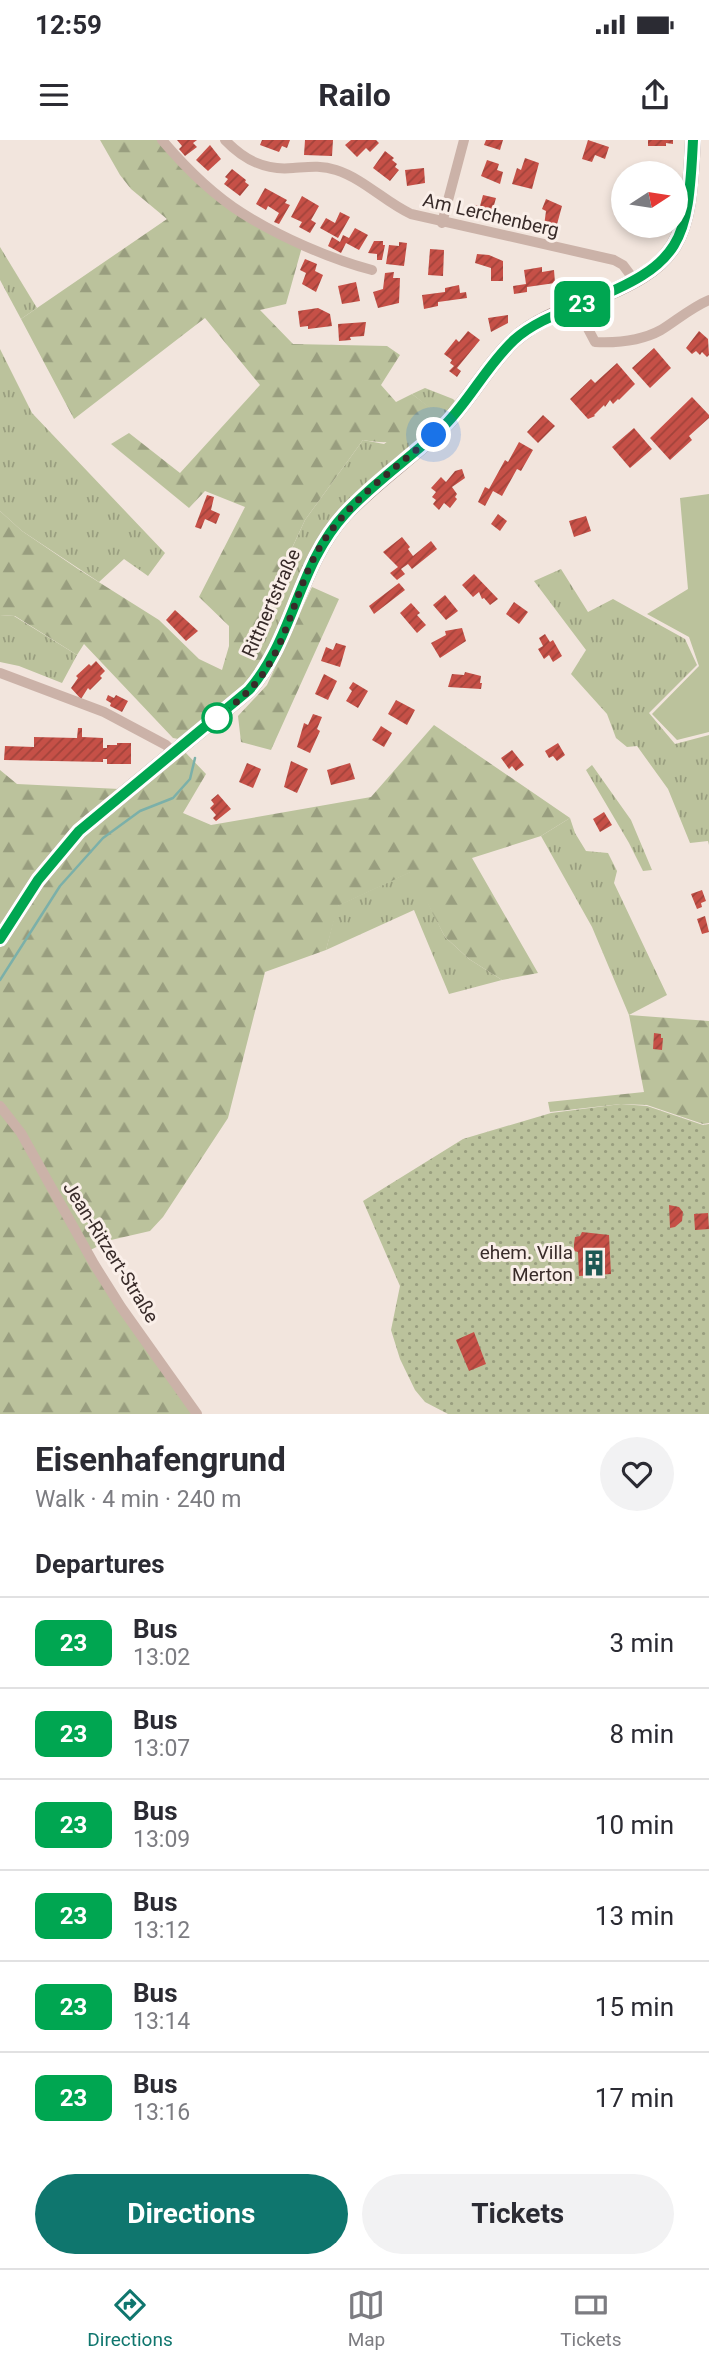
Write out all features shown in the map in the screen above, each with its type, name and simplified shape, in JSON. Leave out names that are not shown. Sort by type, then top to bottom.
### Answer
[{"type":"street","points":[[162,140],[192,173],[242,213],[349,264],[372,270]]},
{"type":"street","name":"Am Lerchenberg","points":[[225,140],[258,165],[275,169],[313,166],[338,170],[354,177],[395,207],[411,214],[614,260],[624,265],[635,281]]},
{"type":"street","points":[[442,223],[464,140]]},
{"type":"street","name":"Rittnertstraße","points":[[0,939],[38,880],[67,843],[98,814],[236,702],[260,677],[283,636],[322,544],[345,514],[445,425],[514,340],[542,321],[635,281],[662,262],[672,250],[680,233],[689,202],[693,140]]},
{"type":"street","points":[[576,306],[595,342],[613,343],[658,331],[709,300]]},
{"type":"street","points":[[0,673],[104,712],[166,745],[173,752]]},
{"type":"street","name":"Jean-Ritzert-Straße","points":[[0,1106],[21,1133],[72,1227],[121,1307],[197,1414]]},
{"type":"green space","points":[[100,140],[158,140],[207,190],[302,247],[286,304],[260,310],[293,344],[387,346],[400,355],[381,385],[396,402],[412,394],[432,409],[403,438],[387,442],[363,440],[305,520],[251,636],[266,656],[250,683],[184,740],[173,738],[84,644],[77,655],[15,616],[0,615],[0,511],[22,531],[159,620],[199,659],[222,670],[229,646],[229,626],[199,597],[245,507],[205,491],[189,508],[111,444],[129,433],[180,473],[260,385],[205,318],[74,419],[21,319],[167,219],[131,189]]},
{"type":"green space","points":[[0,247],[37,308],[21,319],[0,280]]},
{"type":"green space","points":[[0,349],[32,413],[165,553],[148,576],[124,559],[99,582],[22,531],[0,511]]},
{"type":"green space","points":[[425,388],[457,403],[339,514],[266,656],[251,637],[305,520],[363,440],[384,444],[431,409],[412,394]]},
{"type":"green space","points":[[709,494],[709,732],[677,740],[652,714],[699,666],[689,637],[647,614],[688,589],[680,498]]},
{"type":"green space","points":[[561,569],[588,612],[613,599],[685,639],[697,665],[649,713],[675,744],[709,735],[709,845],[708,841],[690,843],[668,789],[637,746],[627,747],[616,738],[607,714],[571,674],[586,650],[534,581]]},
{"type":"green space","points":[[312,587],[339,599],[271,750],[241,742],[238,716],[267,685]]},
{"type":"green space","points":[[0,615],[14,616],[77,655],[62,683],[19,666],[0,662]]},
{"type":"green space","points":[[434,725],[570,818],[541,836],[472,858],[538,973],[502,980],[469,959],[445,937],[411,872],[338,906],[326,950],[265,972],[228,1118],[163,1217],[150,1231],[111,1240],[84,1253],[192,1414],[0,1414],[0,770],[17,784],[140,790],[184,751],[206,774],[183,813],[211,825],[371,797]]},
{"type":"green space","points":[[592,765],[631,820],[652,870],[643,871],[586,770]]},
{"type":"green space","points":[[570,818],[586,851],[608,853],[617,871],[614,883],[667,995],[629,1015],[592,927],[541,836]]},
{"type":"green space","points":[[412,871],[445,937],[469,959],[502,980],[449,994],[414,910],[326,950],[337,906]]},
{"type":"green space","points":[[629,1015],[709,1021],[709,1123],[703,1124],[647,1105],[621,1104],[550,1112],[548,1102],[644,1092]]},
{"type":"green space","points":[[621,1104],[647,1106],[703,1125],[709,1124],[709,1414],[448,1414],[425,1402],[415,1390],[400,1359],[391,1330],[400,1286],[363,1201],[463,1139],[551,1113]]},
{"type":"building","points":[[177,140],[197,140],[193,143],[197,147],[185,156],[179,149],[182,146]]},
{"type":"building","points":[[262,140],[290,140],[287,148],[282,146],[279,152],[260,145]]},
{"type":"building","points":[[305,140],[333,140],[332,156],[304,155]]},
{"type":"building","points":[[351,140],[376,140],[379,143],[370,152],[366,148],[357,157],[345,145]]},
{"type":"building","points":[[486,140],[503,140],[500,150],[484,145]]},
{"type":"building","points":[[588,140],[609,147],[605,159],[595,155],[592,162],[582,159]]},
{"type":"building","points":[[648,140],[673,140],[673,144],[648,146]]},
{"type":"building","points":[[210,145],[221,159],[208,171],[196,160]]},
{"type":"building","points":[[385,151],[394,158],[392,160],[399,170],[390,181],[373,168]]},
{"type":"building","points":[[525,158],[539,163],[532,189],[512,184],[517,168],[521,170]]},
{"type":"building","points":[[487,160],[499,164],[497,170],[503,172],[500,184],[481,176]]},
{"type":"building","points":[[424,168],[425,183],[407,186],[405,170]]},
{"type":"building","points":[[232,169],[249,185],[240,196],[224,184],[228,179],[225,177]]},
{"type":"building","points":[[265,188],[287,200],[285,203],[290,205],[279,224],[274,222],[279,213],[268,206],[266,210],[256,204]]},
{"type":"building","points":[[483,195],[496,198],[491,216],[486,215],[485,220],[468,215],[471,204],[480,206]]},
{"type":"building","points":[[302,196],[319,206],[311,220],[316,223],[310,233],[299,227],[302,222],[291,217]]},
{"type":"building","points":[[546,199],[562,206],[556,228],[544,226],[546,211],[542,209]]},
{"type":"building","points":[[340,212],[350,217],[338,238],[320,228],[326,218],[335,223]]},
{"type":"building","points":[[355,228],[368,235],[359,250],[346,243],[341,253],[328,246],[332,237],[340,242],[343,235],[349,238]]},
{"type":"building","points":[[374,241],[383,241],[385,245],[382,260],[377,260],[377,254],[368,253]]},
{"type":"building","points":[[399,242],[407,243],[404,266],[386,264],[389,245],[399,246]]},
{"type":"building","points":[[430,249],[444,250],[443,276],[428,275]]},
{"type":"building","points":[[477,254],[489,255],[503,261],[503,281],[491,281],[491,268],[475,263]]},
{"type":"building","points":[[305,259],[317,264],[315,271],[323,275],[316,292],[302,284],[306,273],[300,270]]},
{"type":"building","points":[[542,267],[542,272],[554,270],[555,283],[527,287],[527,292],[514,294],[513,286],[526,284],[524,270]]},
{"type":"building","points":[[394,272],[393,278],[400,278],[399,303],[378,308],[373,292],[383,289],[385,273]]},
{"type":"building","points":[[356,282],[360,301],[342,304],[338,286]]},
{"type":"building","points":[[459,285],[460,293],[466,292],[467,298],[438,302],[438,306],[424,309],[422,295],[445,292],[445,288]]},
{"type":"building","points":[[318,308],[330,314],[332,326],[308,329],[308,326],[300,327],[298,311]]},
{"type":"building","points":[[508,315],[508,323],[491,332],[488,318]]},
{"type":"building","points":[[366,322],[364,336],[339,341],[338,324]]},
{"type":"building","points":[[468,331],[480,340],[457,368],[461,371],[457,377],[449,371],[454,366],[450,363],[452,360],[444,354],[456,339],[459,342]]},
{"type":"building","points":[[699,331],[708,339],[707,357],[702,352],[700,355],[696,351],[692,354],[686,348]]},
{"type":"building","points":[[654,348],[671,368],[650,388],[632,368]]},
{"type":"building","points":[[617,363],[635,384],[619,400],[613,404],[610,400],[595,416],[588,419],[570,399],[591,379],[595,383]]},
{"type":"building","points":[[692,397],[709,418],[689,436],[692,440],[670,460],[650,438]]},
{"type":"building","points":[[543,415],[555,426],[538,443],[527,432]]},
{"type":"building","points":[[634,428],[652,449],[630,468],[612,447]]},
{"type":"building","points":[[519,442],[533,450],[521,471],[517,469],[502,496],[493,491],[485,506],[478,502],[485,487],[489,489],[505,460],[508,462]]},
{"type":"building","points":[[462,469],[465,478],[452,487],[457,499],[450,508],[444,503],[439,510],[433,504],[436,500],[432,497],[436,492],[431,488],[441,477],[446,482],[455,471]]},
{"type":"building","points":[[207,495],[214,497],[211,510],[220,514],[216,524],[205,519],[201,529],[195,527]]},
{"type":"building","points":[[498,514],[507,521],[500,531],[491,524]]},
{"type":"building","points":[[586,516],[591,531],[574,537],[569,521]]},
{"type":"building","points":[[402,537],[413,556],[431,541],[437,549],[412,569],[408,564],[401,569],[405,574],[397,580],[390,573],[398,567],[383,552]]},
{"type":"building","points":[[474,574],[498,599],[490,605],[482,599],[479,592],[473,597],[462,585]]},
{"type":"building","points":[[399,583],[405,590],[374,614],[369,606]]},
{"type":"building","points":[[445,595],[458,611],[446,620],[433,605]]},
{"type":"building","points":[[514,602],[528,612],[519,624],[506,614]]},
{"type":"building","points":[[411,603],[426,625],[417,633],[400,613]]},
{"type":"building","points":[[175,610],[198,631],[186,641],[166,620]]},
{"type":"building","points":[[462,628],[466,641],[440,658],[431,643],[446,635],[445,631]]},
{"type":"building","points":[[545,634],[550,642],[553,640],[562,656],[553,662],[549,655],[544,659],[538,649],[543,646],[539,638]]},
{"type":"building","points":[[336,643],[346,646],[340,667],[321,661],[326,647],[333,650]]},
{"type":"building","points":[[96,661],[105,671],[100,676],[102,678],[90,690],[88,688],[81,699],[71,688],[78,678],[76,676]]},
{"type":"building","points":[[465,672],[481,676],[481,689],[448,687],[452,674],[464,675]]},
{"type":"building","points":[[324,674],[337,681],[328,700],[315,694]]},
{"type":"building","points":[[353,682],[368,691],[358,708],[346,701],[352,691],[349,688]]},
{"type":"building","points":[[108,695],[114,698],[116,695],[128,701],[122,712],[110,706],[111,703],[106,700]]},
{"type":"building","points":[[396,700],[415,710],[407,725],[388,714]]},
{"type":"building","points":[[313,714],[322,717],[317,729],[320,731],[310,753],[297,747],[304,723],[308,725]]},
{"type":"building","points":[[381,726],[392,733],[384,747],[372,740]]},
{"type":"building","points":[[78,728],[82,728],[82,737],[103,738],[103,748],[117,743],[131,743],[131,764],[107,764],[107,759],[103,759],[103,762],[4,760],[5,746],[34,747],[34,737],[77,738]]},
{"type":"building","points":[[558,743],[565,755],[557,761],[553,756],[549,758],[545,751]]},
{"type":"building","points":[[512,750],[524,765],[516,771],[512,766],[509,769],[501,758]]},
{"type":"building","points":[[291,761],[308,769],[297,793],[284,787]]},
{"type":"building","points":[[247,763],[261,769],[253,788],[239,782]]},
{"type":"building","points":[[350,763],[355,779],[331,785],[327,770]]},
{"type":"building","points":[[218,794],[231,809],[216,821],[213,818],[216,815],[210,808],[214,804],[211,800]]},
{"type":"building","points":[[604,812],[612,825],[600,832],[593,819]]},
{"type":"building","points":[[702,890],[706,901],[697,909],[691,894]]},
{"type":"building","points":[[705,916],[709,932],[702,934],[697,919]]},
{"type":"building","points":[[654,1033],[661,1034],[663,1038],[662,1050],[653,1049]]},
{"type":"building","points":[[669,1205],[679,1207],[683,1212],[682,1221],[670,1228]]},
{"type":"building","points":[[708,1213],[709,1229],[695,1230],[694,1214]]},
{"type":"building","name":"ehem. Villa Merton","points":[[582,1232],[609,1235],[611,1274],[579,1276],[578,1252],[574,1251],[574,1244],[575,1237]]},
{"type":"building","points":[[474,1332],[486,1364],[469,1371],[456,1340]]},
{"type":"waterway","points":[[0,980],[60,886],[103,838],[140,811],[173,798],[190,779],[195,758]]},
{"type":"bus line","name":"23","points":[[0,939],[38,880],[79,831],[249,690],[275,652],[313,560],[331,531],[361,498],[445,425],[505,349],[542,321],[635,281],[667,257],[680,233],[689,202],[693,140]]},
{"type":"place","name":"ehem. Villa Merton","points":[[594,1263]]},
{"type":"route","points":[[217,718],[249,690],[267,666],[283,636],[313,560],[331,531],[361,498],[434,435]]}]
